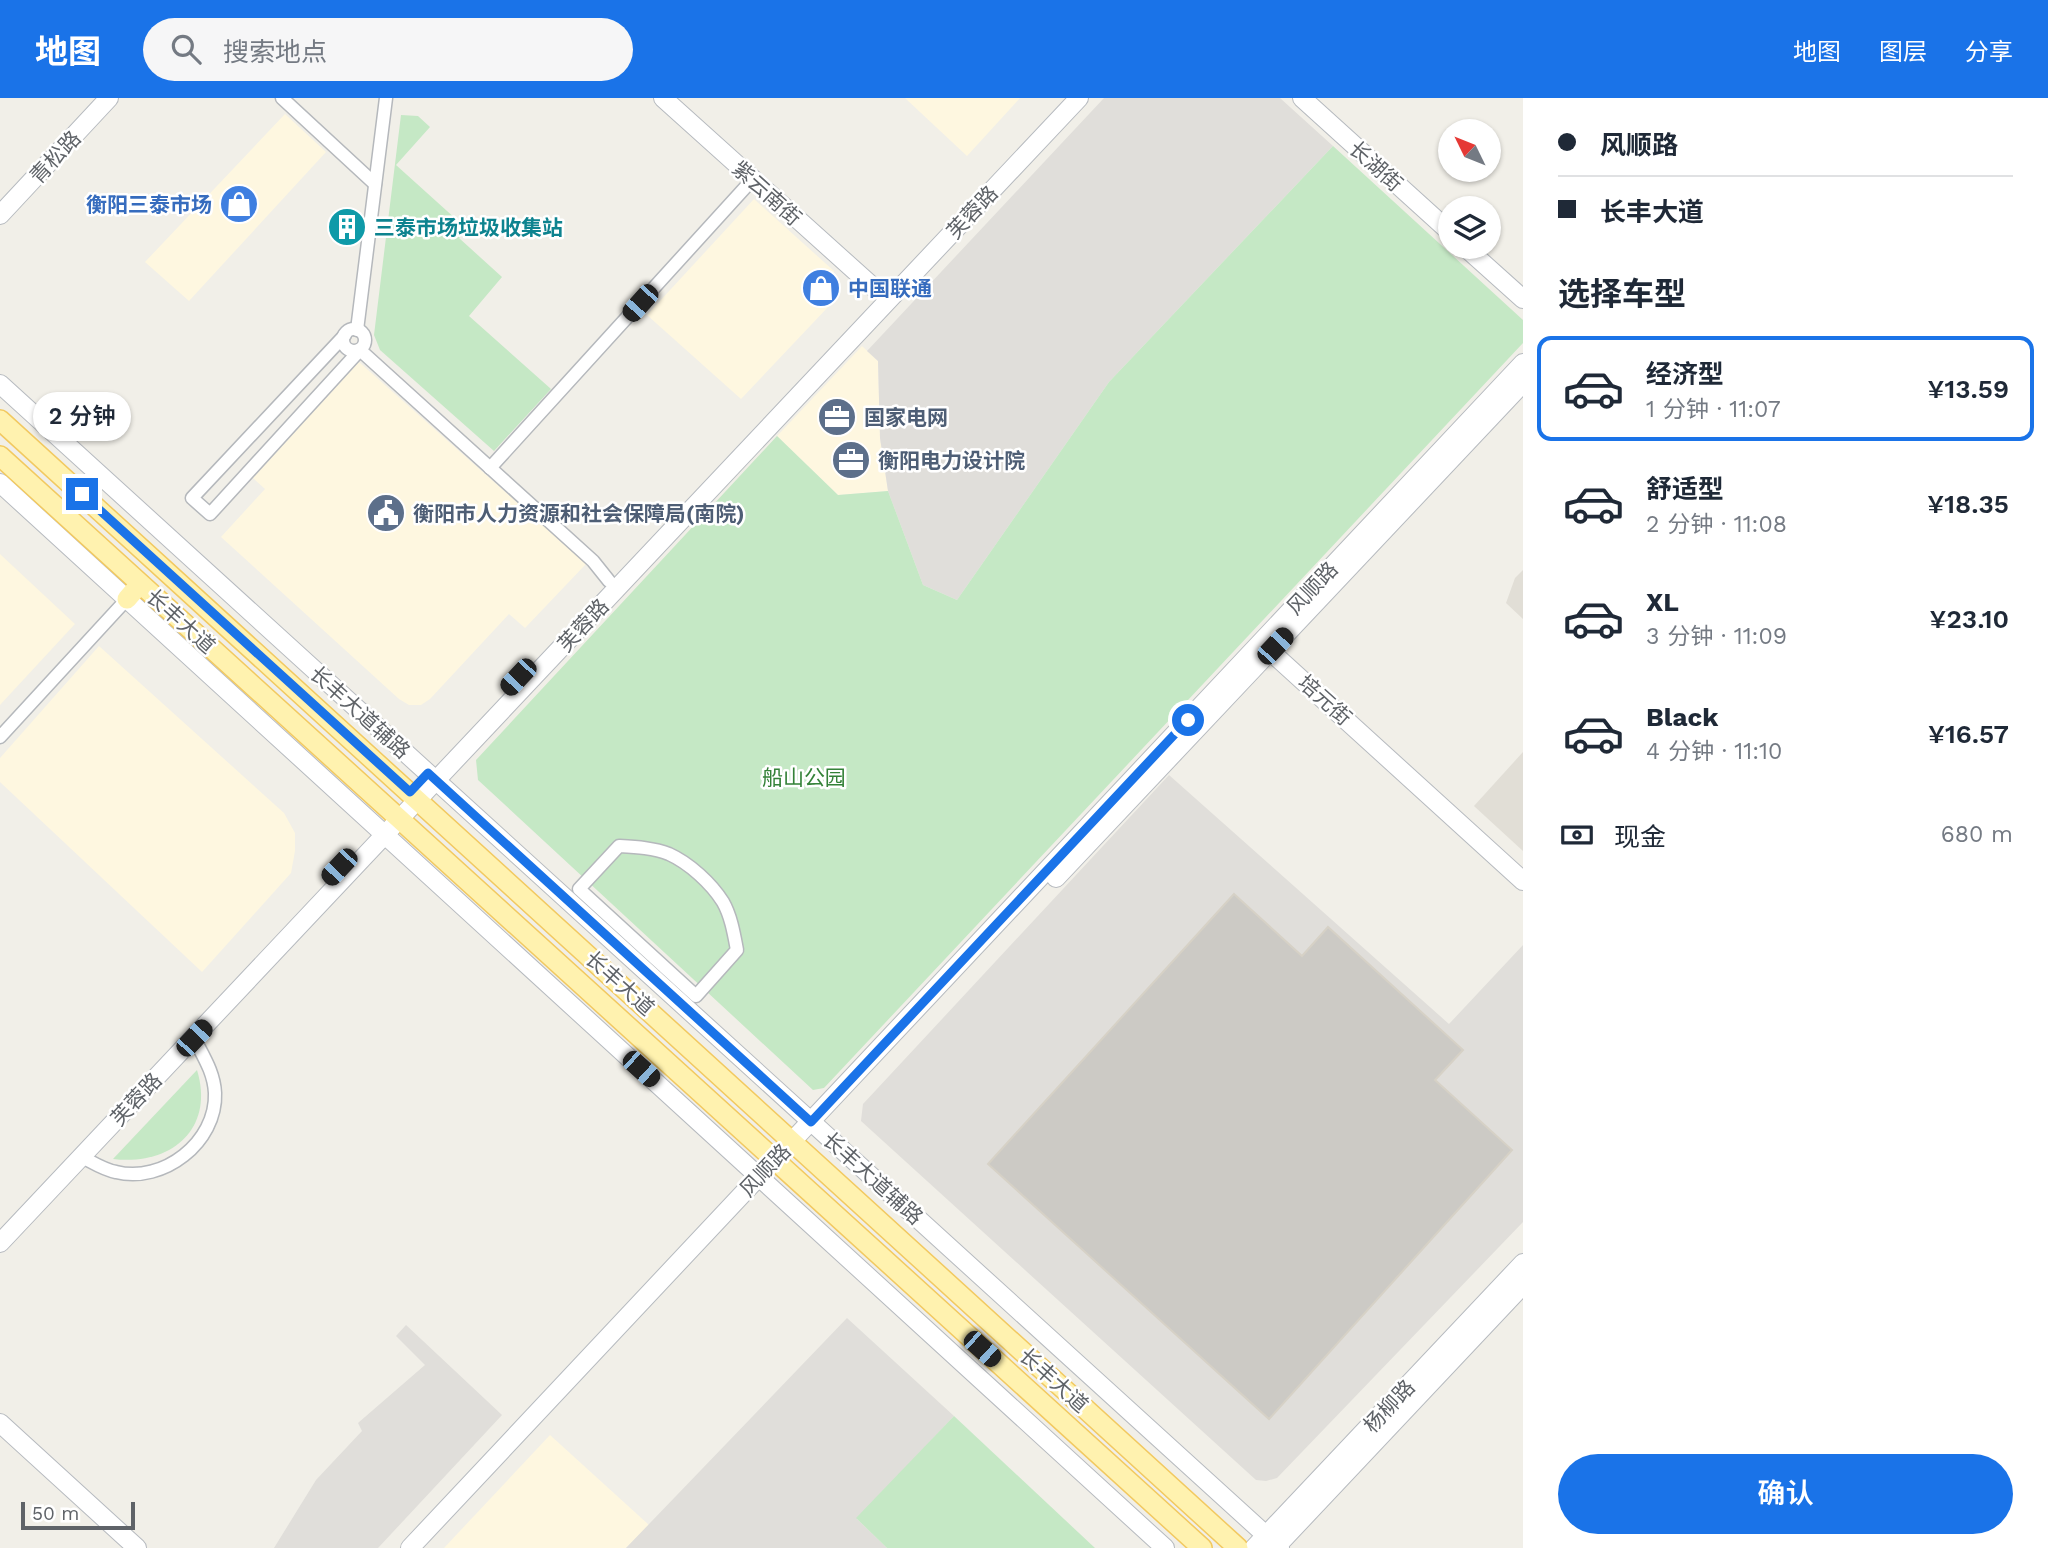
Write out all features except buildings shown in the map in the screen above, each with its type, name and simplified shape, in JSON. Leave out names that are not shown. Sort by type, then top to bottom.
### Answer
[{"type":"main road","name":"长丰大道","points":[[0,420],[1238,1548]]},
{"type":"main road","name":"长丰大道","points":[[0,456],[1202,1548]]},
{"type":"main road","points":[[127,599],[141,584]]},
{"type":"street","name":"青松路","points":[[0,215],[109,98]]},
{"type":"street","points":[[282,98],[375,184]]},
{"type":"street","points":[[360,350],[346,348],[343,342],[351,332],[386,98]]},
{"type":"street","name":"紫云南街","points":[[663,98],[873,286]]},
{"type":"street","name":"芙蓉路","points":[[432,777],[612,577],[1064,98]]},
{"type":"street","name":"芙蓉路","points":[[0,1227],[1079,98]]},
{"type":"street","name":"长湖街","points":[[1302,98],[1438,221]]},
{"type":"street","name":"长湖街","points":[[1317,98],[1438,208]]},
{"type":"street","points":[[491,468],[752,180]]},
{"type":"street","points":[[1478,259],[1523,299]]},
{"type":"street","points":[[1493,259],[1523,286]]},
{"type":"street","points":[[351,332],[365,337],[365,344],[210,514],[192,498],[351,332]]},
{"type":"street","points":[[360,350],[612,577]]},
{"type":"street","name":"风顺路","points":[[1269,646],[1523,363]]},
{"type":"street","name":"风顺路","points":[[425,1548],[815,1125],[1269,646],[1523,383]]},
{"type":"street","name":"长丰大道辅路","points":[[0,384],[815,1125],[1270,1545]]},
{"type":"street","points":[[0,483],[1165,1548]]},
{"type":"street","points":[[0,737],[127,599]]},
{"type":"street","name":"培元街","points":[[1269,646],[1523,873]]},
{"type":"street","name":"培元街","points":[[1269,646],[1523,881]]},
{"type":"street","name":"芙蓉路","points":[[0,1244],[194,1038],[381,831]]},
{"type":"street","points":[[619,846],[645,848],[668,854],[686,864],[722,901],[732,924],[737,950],[696,996],[579,889],[619,846]]},
{"type":"street","points":[[82,1157],[116,1172],[139,1175],[163,1168],[186,1155],[200,1140],[211,1118],[215,1094],[211,1070],[194,1038]]},
{"type":"street","name":"风顺路","points":[[410,1548],[763,1181]]},
{"type":"street","name":"杨柳路","points":[[1270,1545],[1523,1263]]},
{"type":"street","name":"杨柳路","points":[[1270,1545],[1523,1285]]},
{"type":"street","points":[[0,1423],[137,1548]]},
{"type":"shaded area","points":[[905,98],[1020,98],[967,156]]},
{"type":"shaded area","points":[[1104,98],[1280,98],[1333,146],[1109,382],[957,600],[923,585],[888,491],[880,438],[878,361],[867,351]]},
{"type":"shaded area","name":"衡阳三泰市场","points":[[285,114],[326,152],[189,301],[145,262]]},
{"type":"shaded area","points":[[754,199],[834,271],[829,306],[741,399],[647,315]]},
{"type":"shaded area","points":[[862,346],[878,361],[880,438],[888,491],[838,495],[777,436]]},
{"type":"shaded area","name":"衡阳市人力资源和社会保障局(南院)","points":[[359,362],[586,564],[525,628],[509,614],[430,699],[421,705],[409,705],[399,699],[221,537],[265,489],[253,478]]},
{"type":"shaded area","points":[[0,554],[75,624],[0,705]]},
{"type":"shaded area","points":[[1523,570],[1523,619],[1506,603],[1515,578]]},
{"type":"shaded area","points":[[99,646],[284,813],[295,833],[291,873],[202,972],[0,782],[0,758]]},
{"type":"shaded area","points":[[1523,752],[1523,851],[1474,806]]},
{"type":"shaded area","points":[[1169,775],[1449,1024],[1523,945],[1523,1222],[1277,1478],[1266,1481],[1256,1480],[861,1121],[863,1104]]},
{"type":"shaded area","points":[[847,1318],[954,1416],[857,1519],[887,1548],[626,1548]]},
{"type":"shaded area","points":[[406,1325],[502,1415],[378,1548],[274,1548],[316,1480],[362,1431],[358,1423],[425,1365],[396,1336]]},
{"type":"shaded area","points":[[550,1435],[649,1525],[626,1548],[444,1548]]},
{"type":"green space","points":[[401,115],[418,116],[430,127],[396,165],[467,229],[459,238],[502,277],[469,316],[551,389],[494,451],[380,350],[374,335]]},
{"type":"green space","name":"船山公园","points":[[1333,146],[1438,242],[1438,259],[1456,259],[1523,320],[1523,343],[824,1088],[813,1090],[478,780],[476,760],[777,436],[838,495],[888,491],[923,585],[957,600],[1109,382]]},
{"type":"green space","points":[[197,1070],[201,1091],[200,1110],[194,1126],[183,1139],[170,1149],[153,1156],[134,1160],[113,1159]]},
{"type":"green space","points":[[954,1416],[1095,1548],[887,1548],[856,1518]]},
{"type":"place","name":"衡阳三泰市场","points":[[239,204]]},
{"type":"place","name":"三泰市场垃圾收集站","points":[[347,227]]},
{"type":"place","name":"中国联通","points":[[821,288]]},
{"type":"place","name":"国家电网","points":[[837,417]]},
{"type":"place","name":"衡阳电力设计院","points":[[851,460]]},
{"type":"place","name":"衡阳市人力资源和社会保障局(南院)","points":[[386,513]]},
{"type":"route","points":[[82,494],[410,792],[428,773],[811,1122],[1188,720]]}]
